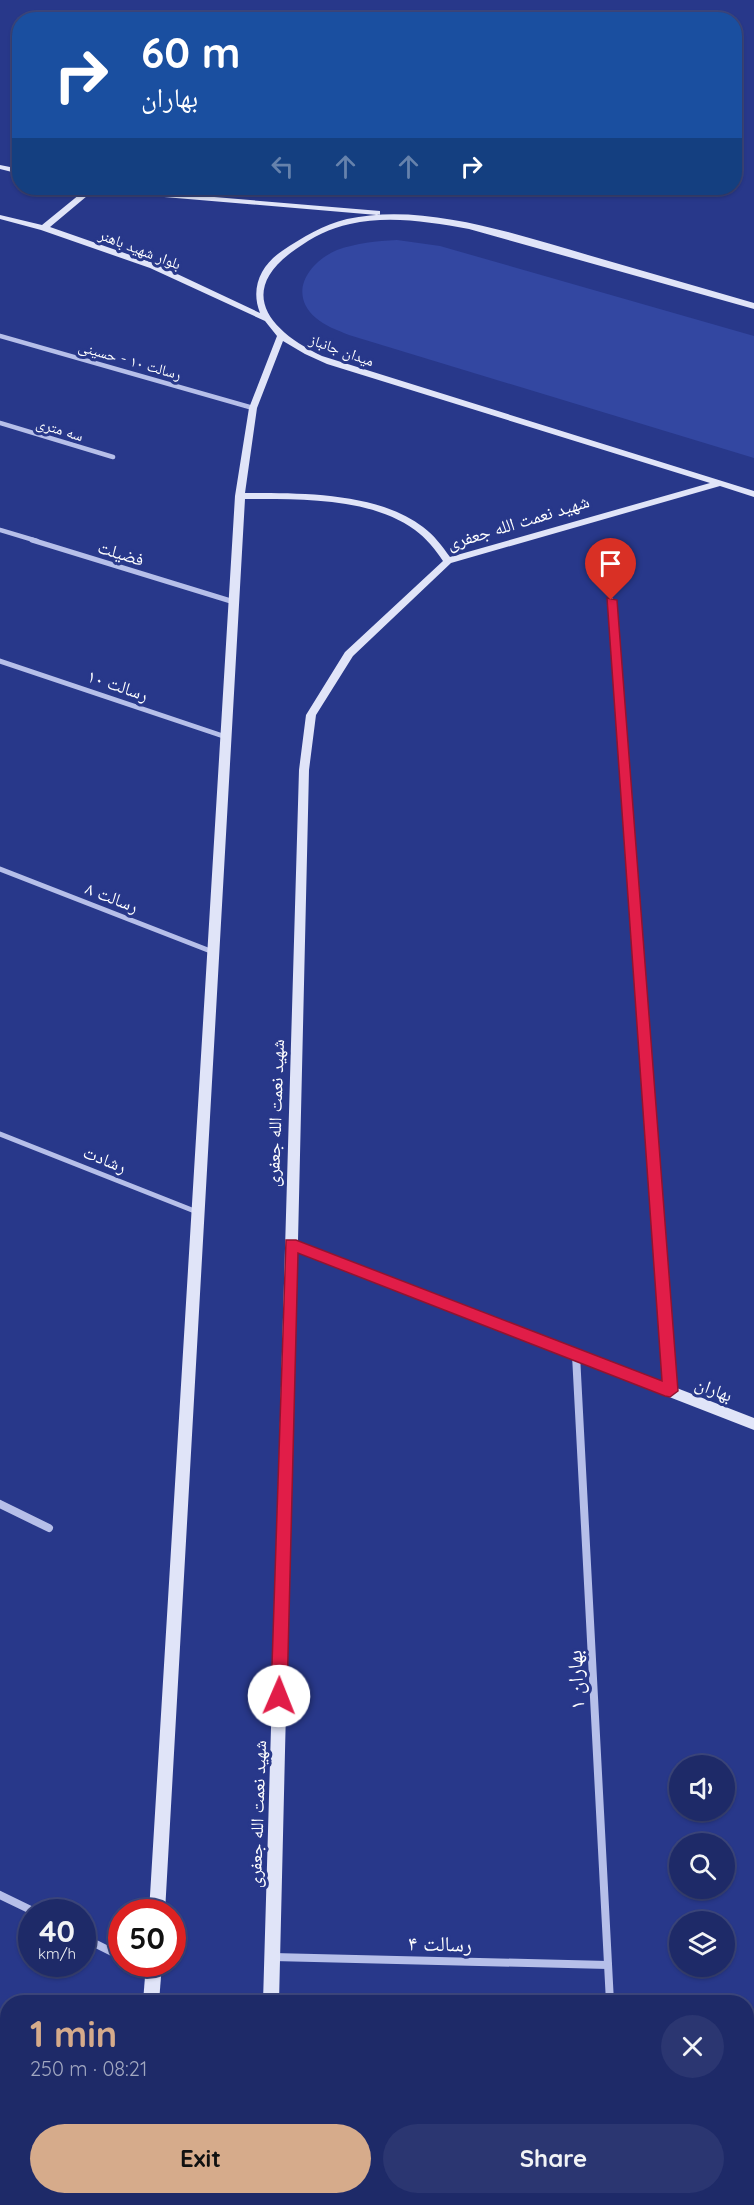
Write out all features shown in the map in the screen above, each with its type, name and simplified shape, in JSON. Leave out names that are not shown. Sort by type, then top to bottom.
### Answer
[{"type":"main road","points":[[44,228],[80,195]]},
{"type":"main road","points":[[181,195],[408,216]]},
{"type":"main road","name":"میدان جانباز","points":[[754,306],[470,225],[408,216],[342,224],[313,234],[289,247],[272,263],[261,281],[259,300],[266,319],[281,336],[304,352],[754,494]]},
{"type":"main road","name":"بلوار شهید باهنر","points":[[0,217],[44,228],[153,266],[266,319]]},
{"type":"main road","points":[[158,1899],[240,496],[253,408],[281,336]]},
{"type":"main road","name":"شهید نعمت الله جعفری","points":[[271,1995],[304,770],[311,715],[350,654],[448,561],[720,483]]},
{"type":"main road","points":[[240,496],[331,499],[380,510],[412,523],[435,542],[448,561]]},
{"type":"main road","name":"بهاران","points":[[291,1244],[754,1424]]},
{"type":"main road","points":[[151,1995],[152,1977]]},
{"type":"street","name":"رسالت ۱۰ - حسینی","points":[[0,336],[253,408]]},
{"type":"street","name":"سه متری","points":[[0,423],[113,458]]},
{"type":"street","name":"فضیلت","points":[[0,530],[234,602]]},
{"type":"street","points":[[611,600],[670,1391]]},
{"type":"street","name":"رسالت ۱۰","points":[[0,661],[226,738]]},
{"type":"street","name":"رسالت ۸","points":[[0,869],[214,952]]},
{"type":"street","name":"رشادت","points":[[0,1134],[198,1212]]},
{"type":"street","name":"بهاران ۱","points":[[576,1355],[610,1995]]},
{"type":"street","points":[[0,1504],[49,1528]]},
{"type":"street","points":[[0,1894],[18,1903]]},
{"type":"street","name":"رسالت ۴","points":[[272,1957],[608,1965]]},
{"type":"shaded area","points":[[397,240],[440,246],[754,336],[754,458],[349,335],[323,323],[307,308],[303,299],[305,279],[310,270],[327,255],[337,250],[367,243]]},
{"type":"route","points":[[279,1696],[291,1244],[670,1391],[611,600]]}]
